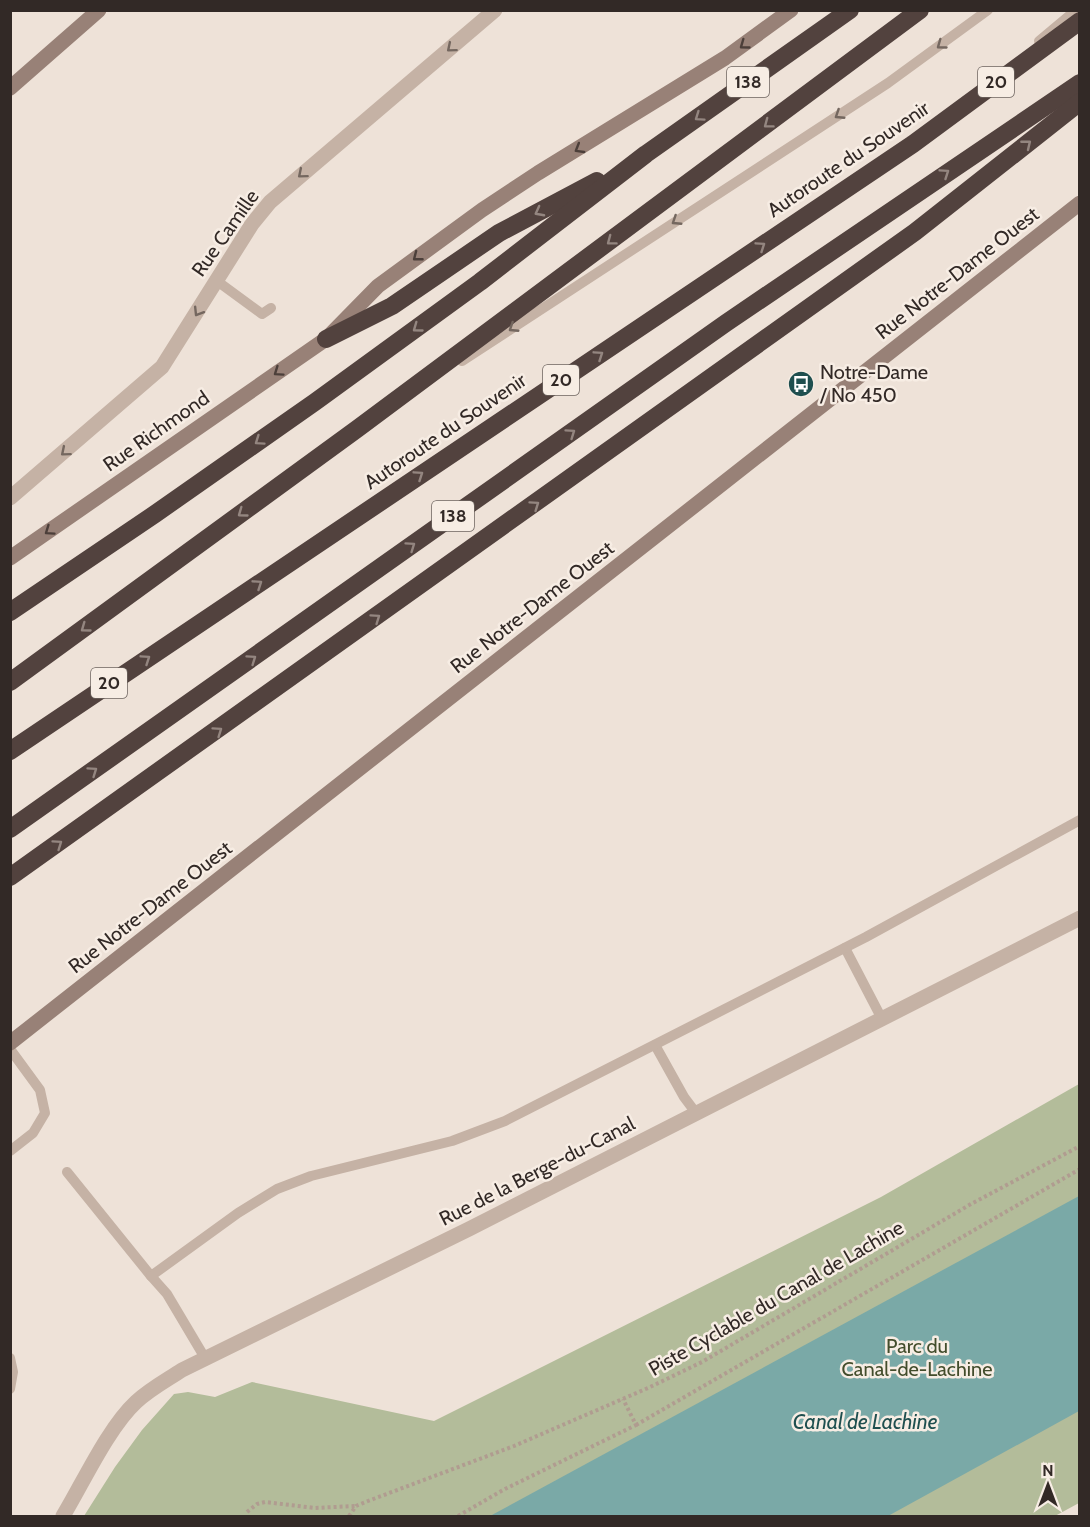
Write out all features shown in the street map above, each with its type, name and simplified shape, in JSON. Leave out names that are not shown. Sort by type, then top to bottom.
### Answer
[{"type":"highway","name":"138","points":[[10,612],[155,514],[480,282],[646,154],[850,10]]},
{"type":"highway","points":[[10,682],[357,429],[920,10]]},
{"type":"highway","name":"Autoroute du Souvenir","points":[[10,751],[913,144],[1080,21]]},
{"type":"highway","name":"138","points":[[10,829],[726,323],[1080,83]]},
{"type":"highway","points":[[10,877],[915,232],[1080,102]]},
{"type":"highway","points":[[326,339],[392,306],[499,233],[646,154]]},
{"type":"main road","points":[[10,88],[99,10]]},
{"type":"main road","name":"Rue Richmond","points":[[10,558],[326,339],[378,286],[473,216],[538,173],[725,58],[791,10]]},
{"type":"main road","name":"Rue Notre-Dame Ouest","points":[[10,1043],[1080,203]]},
{"type":"street","name":"Rue Camille","points":[[10,498],[162,367],[252,224],[270,202],[495,10]]},
{"type":"street","name":"Rue de la Berge-du-Canal","points":[[63,1516],[118,1423],[155,1387],[205,1358],[469,1229],[1080,918]]},
{"type":"lane","points":[[357,429],[888,83],[988,10]]},
{"type":"lane","points":[[913,144],[1076,10]]},
{"type":"lane","points":[[217,282],[262,314],[271,308]]},
{"type":"lane","points":[[151,1276],[238,1213],[277,1189],[311,1176],[452,1141],[505,1121],[845,948],[1080,820]]},
{"type":"lane","points":[[845,948],[882,1019]]},
{"type":"lane","points":[[655,1045],[696,1113]]},
{"type":"lane","points":[[10,1049],[40,1090],[45,1113],[33,1132],[10,1150]]},
{"type":"lane","points":[[67,1172],[166,1294],[205,1358]]},
{"type":"lane","points":[[10,1358],[13,1372],[10,1389]]},
{"type":"path","name":"Piste Cyclable du Canal de Lachine","points":[[247,1512],[257,1504],[265,1502],[315,1508],[356,1506],[514,1446],[623,1399],[702,1362],[961,1210],[1080,1146]]},
{"type":"path","points":[[458,1516],[505,1489],[636,1425],[1080,1168]]},
{"type":"path","points":[[623,1399],[636,1425]]},
{"type":"path","points":[[349,1516],[356,1506]]},
{"type":"green space","name":"Parc du Canal-de-Lachine","points":[[1079,1084],[1079,1503],[1055,1516],[84,1516],[142,1430],[174,1394],[188,1392],[215,1397],[252,1382],[434,1421],[881,1197]]},
{"type":"water","name":"Canal de Lachine","points":[[1079,1196],[1079,1411],[888,1516],[490,1516]]},
{"type":"place","name":"Notre-Dame / No 450","points":[[801,384]]}]
